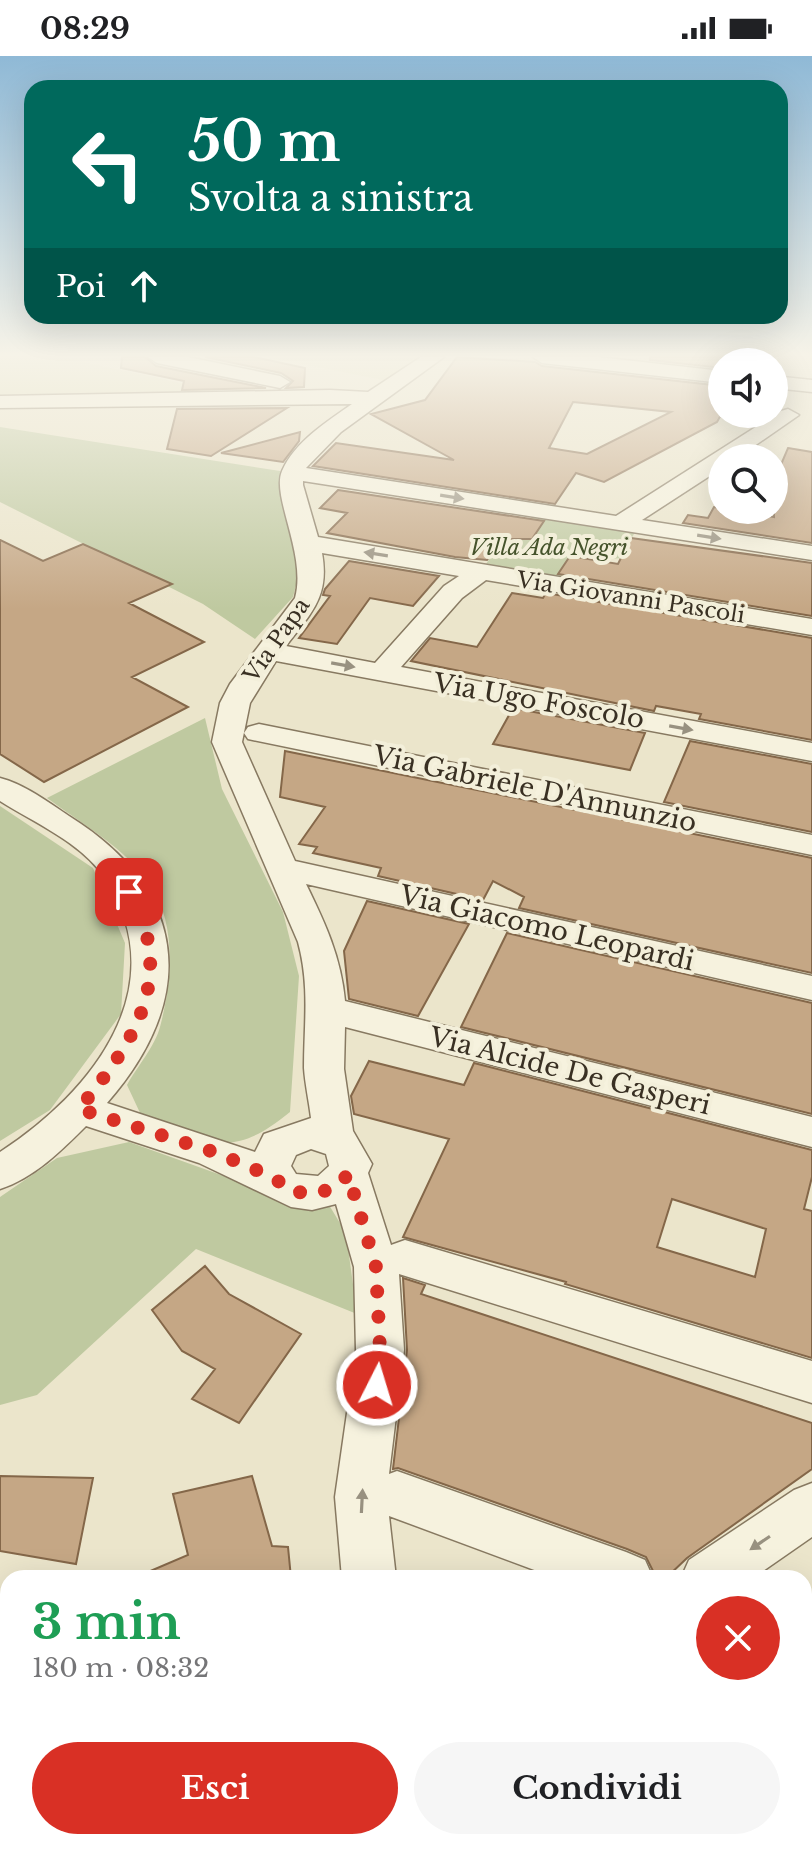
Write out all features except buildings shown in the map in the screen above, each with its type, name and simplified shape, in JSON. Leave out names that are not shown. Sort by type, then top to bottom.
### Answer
[{"type":"street","points":[[292,473],[319,441]]},
{"type":"street","points":[[621,523],[748,441]]},
{"type":"street","points":[[292,473],[812,553]]},
{"type":"street","name":"Via Papa","points":[[292,473],[291,486],[308,543],[312,587],[308,599],[250,673],[235,703],[227,742],[316,942],[324,971],[327,1009],[324,1069],[305,1154],[376,1267],[380,1350],[361,1497],[368,1570]]},
{"type":"street","name":"Via Giovanni Pascoli","points":[[308,543],[812,627]]},
{"type":"street","points":[[382,672],[453,592],[481,572]]},
{"type":"street","name":"Via Ugo Foscolo","points":[[267,651],[812,752]]},
{"type":"street","name":"Via Gabriele D'Annunzio","points":[[259,733],[812,845]]},
{"type":"street","points":[[0,787],[62,827],[115,868],[143,917],[150,943],[152,970],[133,1033],[112,1068],[79,1109],[47,1139],[0,1173]]},
{"type":"street","name":"Via Giacomo Leopardi","points":[[282,868],[812,988]]},
{"type":"street","name":"Via Alcide De Gasperi","points":[[327,1009],[812,1132]]},
{"type":"street","points":[[79,1109],[214,1152],[305,1154]]},
{"type":"street","points":[[405,1258],[812,1382]]},
{"type":"street","points":[[397,1495],[604,1570]]},
{"type":"street","points":[[720,1570],[812,1507]]},
{"type":"green space","points":[[0,441],[87,441],[280,471],[302,562],[293,597],[255,639],[203,604],[0,502]]},
{"type":"green space","name":"Villa Ada Negri","points":[[535,514],[635,532],[621,558],[591,561],[579,583],[484,567],[498,546],[511,547]]},
{"type":"green space","points":[[205,718],[222,789],[283,912],[299,976],[290,1112],[269,1128],[234,1142],[202,1138],[141,1115],[127,1085],[154,1042],[164,1010],[170,954],[165,917],[159,900],[140,871],[102,837],[47,798]]},
{"type":"green space","points":[[0,806],[93,868],[125,943],[121,1014],[50,1110],[0,1141]]},
{"type":"green space","points":[[129,1142],[294,1201],[329,1205],[346,1233],[357,1314],[196,1249],[37,1395],[0,1405],[0,1197],[57,1158]]},
{"type":"route","points":[[129,892],[143,917],[150,943],[152,970],[147,997],[133,1033],[112,1068],[79,1109],[214,1152],[273,1177],[292,1192],[320,1193],[340,1184],[348,1174],[376,1267],[380,1350],[377,1385]]}]
